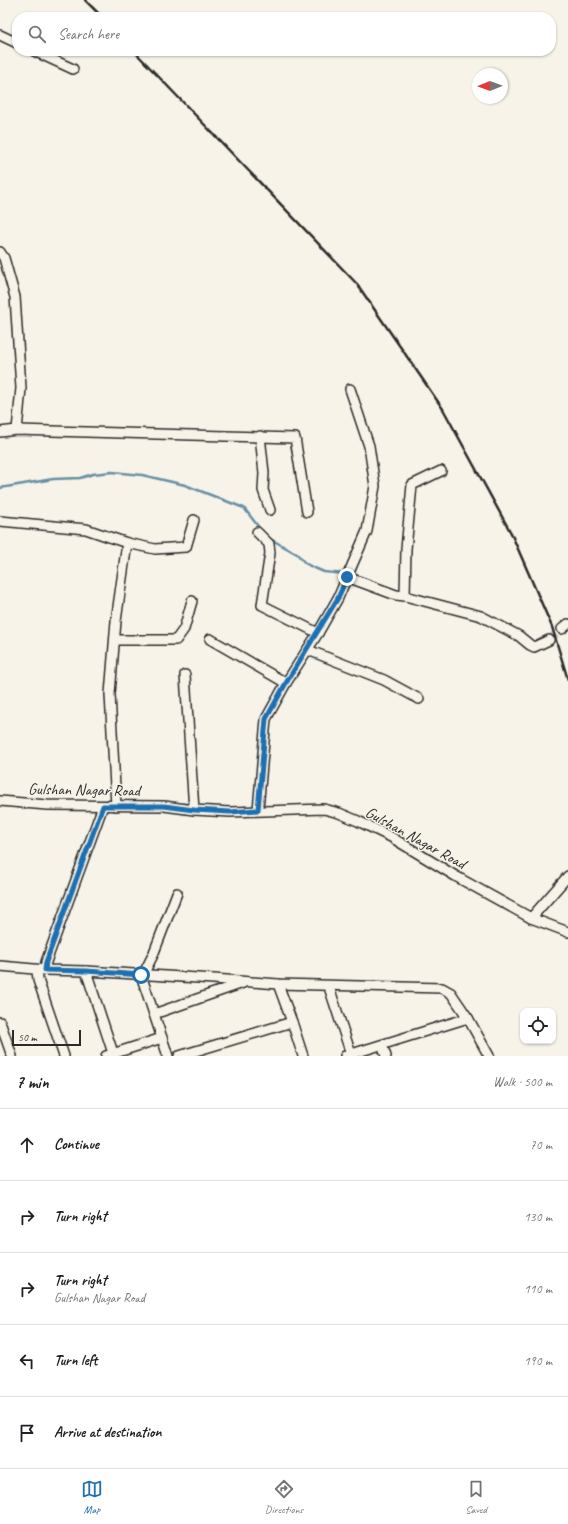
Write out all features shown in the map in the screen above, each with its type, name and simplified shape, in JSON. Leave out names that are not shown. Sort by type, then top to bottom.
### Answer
[{"type":"street","points":[[0,35],[12,41]]},
{"type":"street","points":[[44,56],[73,70]]},
{"type":"street","points":[[0,252],[4,258],[15,297],[21,388],[17,430]]},
{"type":"street","points":[[258,810],[266,719],[286,683],[308,650],[338,598],[367,531],[375,486],[369,446],[350,389]]},
{"type":"street","points":[[0,432],[17,430],[295,438],[307,512]]},
{"type":"street","points":[[260,436],[264,473],[263,490],[270,510]]},
{"type":"street","points":[[405,596],[406,549],[412,485],[441,470]]},
{"type":"street","points":[[0,521],[86,528],[127,543],[155,549],[186,547],[194,520]]},
{"type":"street","points":[[257,532],[269,544],[270,553],[262,604],[318,633]]},
{"type":"street","points":[[116,806],[110,694],[116,621],[127,543]]},
{"type":"street","points":[[347,577],[396,596],[405,596],[481,616],[518,636],[534,647],[549,640]]},
{"type":"street","points":[[115,640],[176,640],[184,629],[192,601]]},
{"type":"street","points":[[210,639],[286,683]]},
{"type":"street","points":[[308,650],[384,680],[419,699]]},
{"type":"street","points":[[185,675],[194,810]]},
{"type":"street","name":"Gulshan Nagar Road","points":[[0,801],[47,806],[164,806],[194,810],[230,812],[324,809],[339,813],[391,837],[531,918],[568,932]]},
{"type":"street","points":[[64,1056],[38,980],[103,806]]},
{"type":"street","points":[[531,918],[568,876]]},
{"type":"street","points":[[168,1056],[142,975],[153,955],[177,893]]},
{"type":"street","points":[[0,966],[41,970],[86,971],[329,987],[442,988],[451,994],[468,1018],[489,1056]]},
{"type":"street","points":[[86,971],[110,1055],[162,1038]]},
{"type":"street","points":[[154,1014],[246,982]]},
{"type":"street","points":[[278,984],[303,1056]]},
{"type":"street","points":[[329,987],[348,1055],[468,1018]]},
{"type":"street","points":[[0,1022],[12,1056]]},
{"type":"street","points":[[179,1056],[292,1022]]},
{"type":"street","points":[[382,1045],[386,1056]]},
{"type":"waterway","points":[[0,488],[53,479],[80,478],[93,474],[112,472],[142,475],[185,485],[244,508],[261,530]]},
{"type":"waterway","points":[[267,537],[297,554],[310,566],[324,572],[345,574]]},
{"type":"tunnel","points":[[549,640],[562,629]]},
{"type":"railway","points":[[85,0],[97,12]]},
{"type":"railway","points":[[139,56],[357,284],[443,409],[511,533],[552,627],[568,680]]},
{"type":"route","points":[[141,975],[45,970],[46,962],[103,806],[164,806],[194,810],[230,812],[258,810],[266,719],[286,683],[318,633],[338,598],[347,577]]}]
